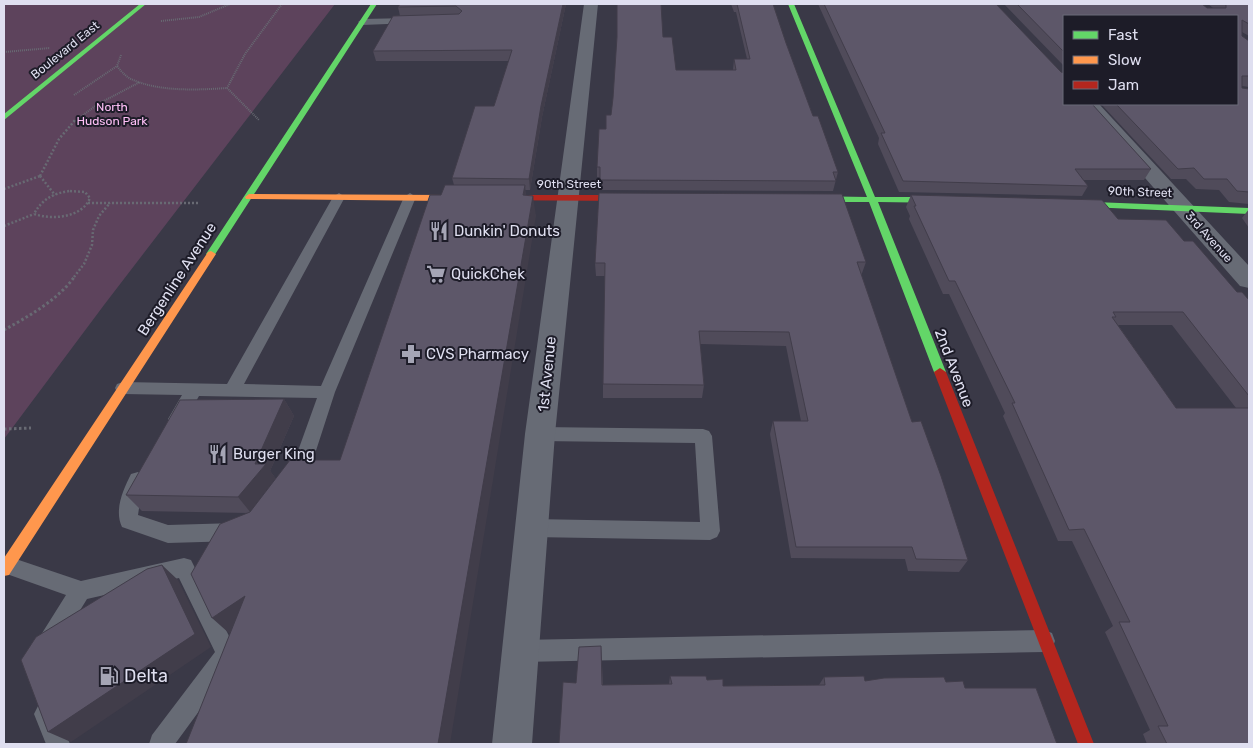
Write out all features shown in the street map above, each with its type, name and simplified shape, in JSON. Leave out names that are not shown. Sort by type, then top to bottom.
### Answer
[{"type":"street","name":"Boulevard East","points":[[4,118],[143,4]]},
{"type":"street","name":"Bergenline Avenue","points":[[5,567],[374,4]]},
{"type":"street","name":"1st Avenue","points":[[512,744],[540,434],[591,4]]},
{"type":"street","name":"2nd Avenue","points":[[791,4],[872,200],[1086,744]]},
{"type":"street","name":"3rd Avenue","points":[[1090,105],[1249,280]]},
{"type":"street","name":"90th Street","points":[[249,197],[642,198]]},
{"type":"street","points":[[796,199],[958,201]]},
{"type":"street","name":"90th Street","points":[[1056,203],[1182,206],[1249,211]]},
{"type":"lane","points":[[362,22],[420,21]]},
{"type":"lane","points":[[232,390],[339,197]]},
{"type":"lane","points":[[279,494],[302,466],[327,392],[410,197]]},
{"type":"lane","points":[[123,388],[327,392]]},
{"type":"lane","points":[[169,431],[195,389]]},
{"type":"lane","points":[[532,528],[710,531],[703,436],[540,434]]},
{"type":"lane","points":[[148,464],[133,490],[128,506],[129,521],[168,534],[233,533],[248,527]]},
{"type":"lane","points":[[5,567],[81,591],[184,567],[226,654],[161,744]]},
{"type":"lane","points":[[40,654],[81,591]]},
{"type":"lane","points":[[520,651],[1044,641]]},
{"type":"lane","points":[[40,698],[58,744]]},
{"type":"path","points":[[154,21],[198,17],[230,4]]},
{"type":"path","points":[[227,88],[242,56],[266,29],[282,4]]},
{"type":"path","points":[[4,52],[54,48]]},
{"type":"path","points":[[72,96],[117,66],[122,53]]},
{"type":"path","points":[[117,66],[130,79],[140,81],[202,90],[227,88],[259,120]]},
{"type":"path","points":[[4,189],[40,176],[63,134],[75,121],[88,111],[140,81]]},
{"type":"path","points":[[40,176],[54,194]]},
{"type":"path","points":[[4,226],[34,214],[40,203],[54,194],[76,190],[85,192],[90,198],[88,203],[76,212],[58,218],[43,218],[34,214]]},
{"type":"path","points":[[88,203],[198,203]]},
{"type":"path","points":[[4,330],[30,316],[69,285],[84,264],[92,245],[93,230],[99,216],[110,203]]},
{"type":"path","points":[[4,429],[31,428]]},
{"type":"green space","name":"North Hudson Park","points":[[4,4],[335,4],[104,305],[4,439]]},
{"type":"building","points":[[400,4],[563,4],[541,106],[529,179],[452,178],[475,106],[494,106],[512,50],[373,51],[393,16],[459,14],[462,11],[456,6],[398,7]]},
{"type":"building","points":[[617,4],[661,4],[663,37],[672,37],[676,70],[736,70],[734,59],[750,59],[737,4],[773,4],[813,116],[818,116],[838,172],[833,172],[836,181],[600,180],[600,167],[597,167],[599,129],[606,129],[606,115],[611,115],[617,37]]},
{"type":"building","points":[[824,4],[996,4],[1063,73],[1063,105],[1093,105],[1151,169],[1075,169],[1088,186],[903,181],[881,133],[885,133]]},
{"type":"building","points":[[1017,4],[1202,4],[1207,8],[1226,8],[1224,4],[1249,4],[1249,24],[1242,20],[1242,36],[1249,41],[1249,76],[1242,76],[1242,88],[1249,89],[1249,192],[1237,191],[1227,179],[1204,179],[1194,168],[1178,169],[1117,105],[1238,105],[1238,15],[1063,15],[1063,51]]},
{"type":"building","points":[[445,185],[525,185],[523,195],[533,196],[438,744],[186,744],[245,596],[212,618],[191,574],[220,524],[250,512],[290,460],[340,460],[430,195],[441,195]]},
{"type":"building","points":[[599,193],[842,194],[866,262],[857,262],[912,422],[921,421],[968,560],[916,559],[912,547],[796,547],[773,421],[808,421],[789,332],[699,331],[704,385],[603,384],[605,263],[595,263]]},
{"type":"building","points":[[911,195],[1102,200],[1118,219],[1166,220],[1184,241],[1193,241],[1237,292],[1242,292],[1249,300],[1249,396],[1183,312],[1113,312],[1116,317],[1112,317],[1176,408],[1249,408],[1249,744],[1167,744],[1158,726],[1168,726],[1119,622],[1130,622],[1084,529],[1069,530],[1012,403],[1015,403],[955,281],[949,281],[914,206],[916,206]]},
{"type":"building","points":[[284,399],[255,464],[266,464],[238,497],[126,495],[180,400]]},
{"type":"building","points":[[162,565],[195,634],[48,732],[21,660],[36,637],[147,569]]},
{"type":"building","points":[[601,646],[602,685],[672,684],[670,676],[706,676],[707,680],[723,679],[723,686],[825,685],[824,677],[864,676],[865,681],[884,678],[944,677],[946,682],[963,681],[965,688],[1036,688],[1057,744],[559,744],[563,682],[576,683],[579,647]]},
{"type":"traffic: fast","points":[[4,118],[143,4]]},
{"type":"traffic: fast","points":[[211,254],[374,4]]},
{"type":"traffic: fast","points":[[791,4],[879,216],[940,372]]},
{"type":"traffic: fast","points":[[808,199],[948,200]]},
{"type":"traffic: fast","points":[[1068,204],[1249,211]]},
{"type":"traffic: slow","points":[[249,197],[446,198]]},
{"type":"traffic: slow","points":[[4,570],[211,254]]},
{"type":"traffic: jam","points":[[446,198],[635,198]]},
{"type":"traffic: jam","points":[[940,372],[1086,744]]},
{"type":"place","name":"Dunkin' Donuts","points":[[439,231]]},
{"type":"place","name":"QuickChek","points":[[436,274]]},
{"type":"place","name":"CVS Pharmacy","points":[[411,354]]},
{"type":"place","name":"Burger King","points":[[218,454]]},
{"type":"place","name":"Delta","points":[[109,676]]}]
